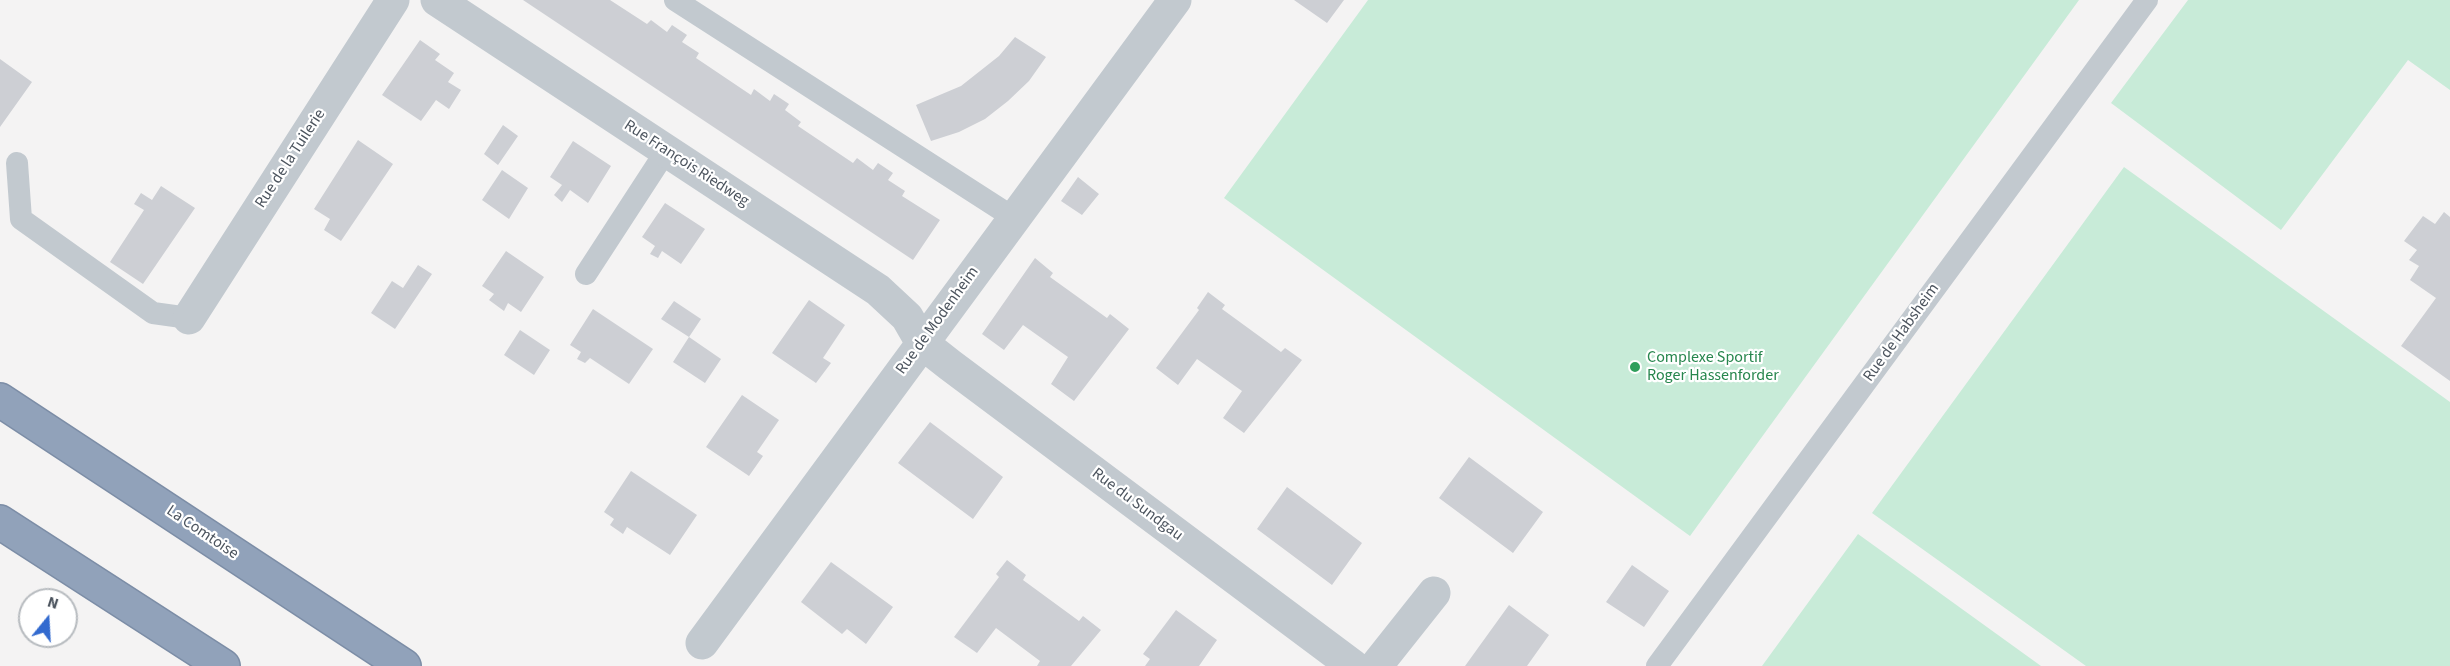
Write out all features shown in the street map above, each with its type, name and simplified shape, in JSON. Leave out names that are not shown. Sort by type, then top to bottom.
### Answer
[{"type":"highway","name":"La Comtoise","points":[[0,400],[404,666]]},
{"type":"highway","points":[[0,522],[223,666]]},
{"type":"street","name":"Rue de la Tuilerie","points":[[189,318],[393,0]]},
{"type":"street","name":"Rue François Riedweg","points":[[437,0],[878,290],[907,317],[922,343]]},
{"type":"street","name":"Rue de Modenheim","points":[[702,643],[1174,0]]},
{"type":"street","name":"Rue du Sundgau","points":[[922,343],[1353,666]]},
{"type":"street","points":[[1376,666],[1434,593]]},
{"type":"lane","points":[[675,0],[1014,218]]},
{"type":"lane","name":"Rue de Habsheim","points":[[1658,666],[2147,0]]},
{"type":"lane","points":[[586,274],[666,151]]},
{"type":"lane","points":[[17,163],[21,219],[153,313],[189,318]]},
{"type":"green space","name":"Complexe Sportif Roger Hassenforder","points":[[1368,0],[2079,0],[1690,536],[1224,198]]},
{"type":"green space","points":[[2188,0],[2450,0],[2450,90],[2408,60],[2281,230],[2111,103]]},
{"type":"green space","points":[[2124,167],[2450,402],[2450,666],[2086,666],[1872,513]]},
{"type":"green space","points":[[1858,534],[2041,666],[1762,666]]},
{"type":"building","points":[[523,0],[610,0],[647,24],[651,20],[667,32],[672,25],[687,35],[682,42],[699,53],[696,58],[751,95],[754,89],[770,101],[774,94],[789,104],[785,110],[801,122],[798,126],[853,163],[857,158],[873,170],[878,163],[893,173],[888,180],[905,191],[902,196],[940,220],[913,260]]},
{"type":"building","points":[[1294,0],[1344,0],[1327,23]]},
{"type":"building","points":[[1015,37],[1046,57],[1029,81],[985,119],[959,132],[931,141],[916,105],[961,86],[999,56]]},
{"type":"building","points":[[420,40],[440,54],[435,60],[454,73],[448,82],[461,90],[449,109],[436,100],[421,121],[382,95]]},
{"type":"building","points":[[0,59],[32,82],[0,127]]},
{"type":"building","points":[[503,125],[518,136],[498,165],[484,154]]},
{"type":"building","points":[[358,140],[393,164],[341,241],[324,230],[330,219],[314,209]]},
{"type":"building","points":[[573,141],[611,166],[588,203],[570,190],[562,202],[554,195],[562,185],[550,177]]},
{"type":"building","points":[[502,170],[528,188],[509,219],[482,200]]},
{"type":"building","points":[[1078,177],[1099,194],[1082,215],[1061,201]]},
{"type":"building","points":[[161,186],[195,208],[143,284],[110,262],[144,210],[134,204],[141,193],[152,200]]},
{"type":"building","points":[[665,203],[705,229],[681,264],[662,251],[658,258],[650,254],[655,246],[642,237]]},
{"type":"building","points":[[2444,212],[2450,217],[2450,381],[2401,346],[2436,298],[2410,280],[2419,266],[2409,260],[2417,250],[2404,241],[2423,216],[2435,224]]},
{"type":"building","points":[[506,251],[544,277],[521,312],[508,303],[504,311],[489,300],[494,294],[482,286]]},
{"type":"building","points":[[1035,258],[1053,273],[1050,277],[1107,318],[1110,314],[1129,329],[1074,401],[1051,384],[1068,357],[1023,325],[1004,350],[982,334]]},
{"type":"building","points":[[418,265],[432,274],[395,329],[371,313],[392,281],[403,288]]},
{"type":"building","points":[[1208,292],[1225,305],[1222,309],[1281,352],[1285,348],[1302,360],[1244,433],[1223,418],[1242,391],[1197,359],[1178,385],[1156,368],[1199,310],[1197,308]]},
{"type":"building","points":[[809,300],[845,325],[823,358],[831,363],[816,383],[772,353]]},
{"type":"building","points":[[674,301],[701,319],[689,337],[661,319]]},
{"type":"building","points":[[593,309],[653,349],[629,384],[590,358],[585,363],[577,359],[581,352],[570,345]]},
{"type":"building","points":[[520,330],[550,350],[534,375],[504,355]]},
{"type":"building","points":[[689,337],[721,359],[705,383],[673,362]]},
{"type":"building","points":[[742,395],[779,420],[757,452],[763,456],[749,476],[706,447]]},
{"type":"building","points":[[930,422],[1003,477],[973,519],[898,463]]},
{"type":"building","points":[[1469,457],[1543,512],[1513,553],[1439,498]]},
{"type":"building","points":[[631,471],[697,515],[670,555],[627,527],[623,534],[610,525],[614,519],[604,512]]},
{"type":"building","points":[[1287,487],[1362,543],[1332,585],[1257,529]]},
{"type":"building","points":[[1007,560],[1026,575],[1023,580],[1079,621],[1083,616],[1101,630],[1071,666],[1037,666],[1040,661],[996,628],[977,653],[954,637],[999,577],[996,574]]},
{"type":"building","points":[[831,562],[893,607],[866,644],[847,629],[842,634],[801,602]]},
{"type":"building","points":[[1632,565],[1669,591],[1644,627],[1606,602]]},
{"type":"building","points":[[1509,605],[1549,635],[1527,666],[1465,666]]},
{"type":"building","points":[[1176,610],[1217,640],[1199,666],[1145,666],[1150,659],[1143,654]]},
{"type":"place","name":"Complexe Sportif Roger Hassenforder","points":[[1635,367]]}]
